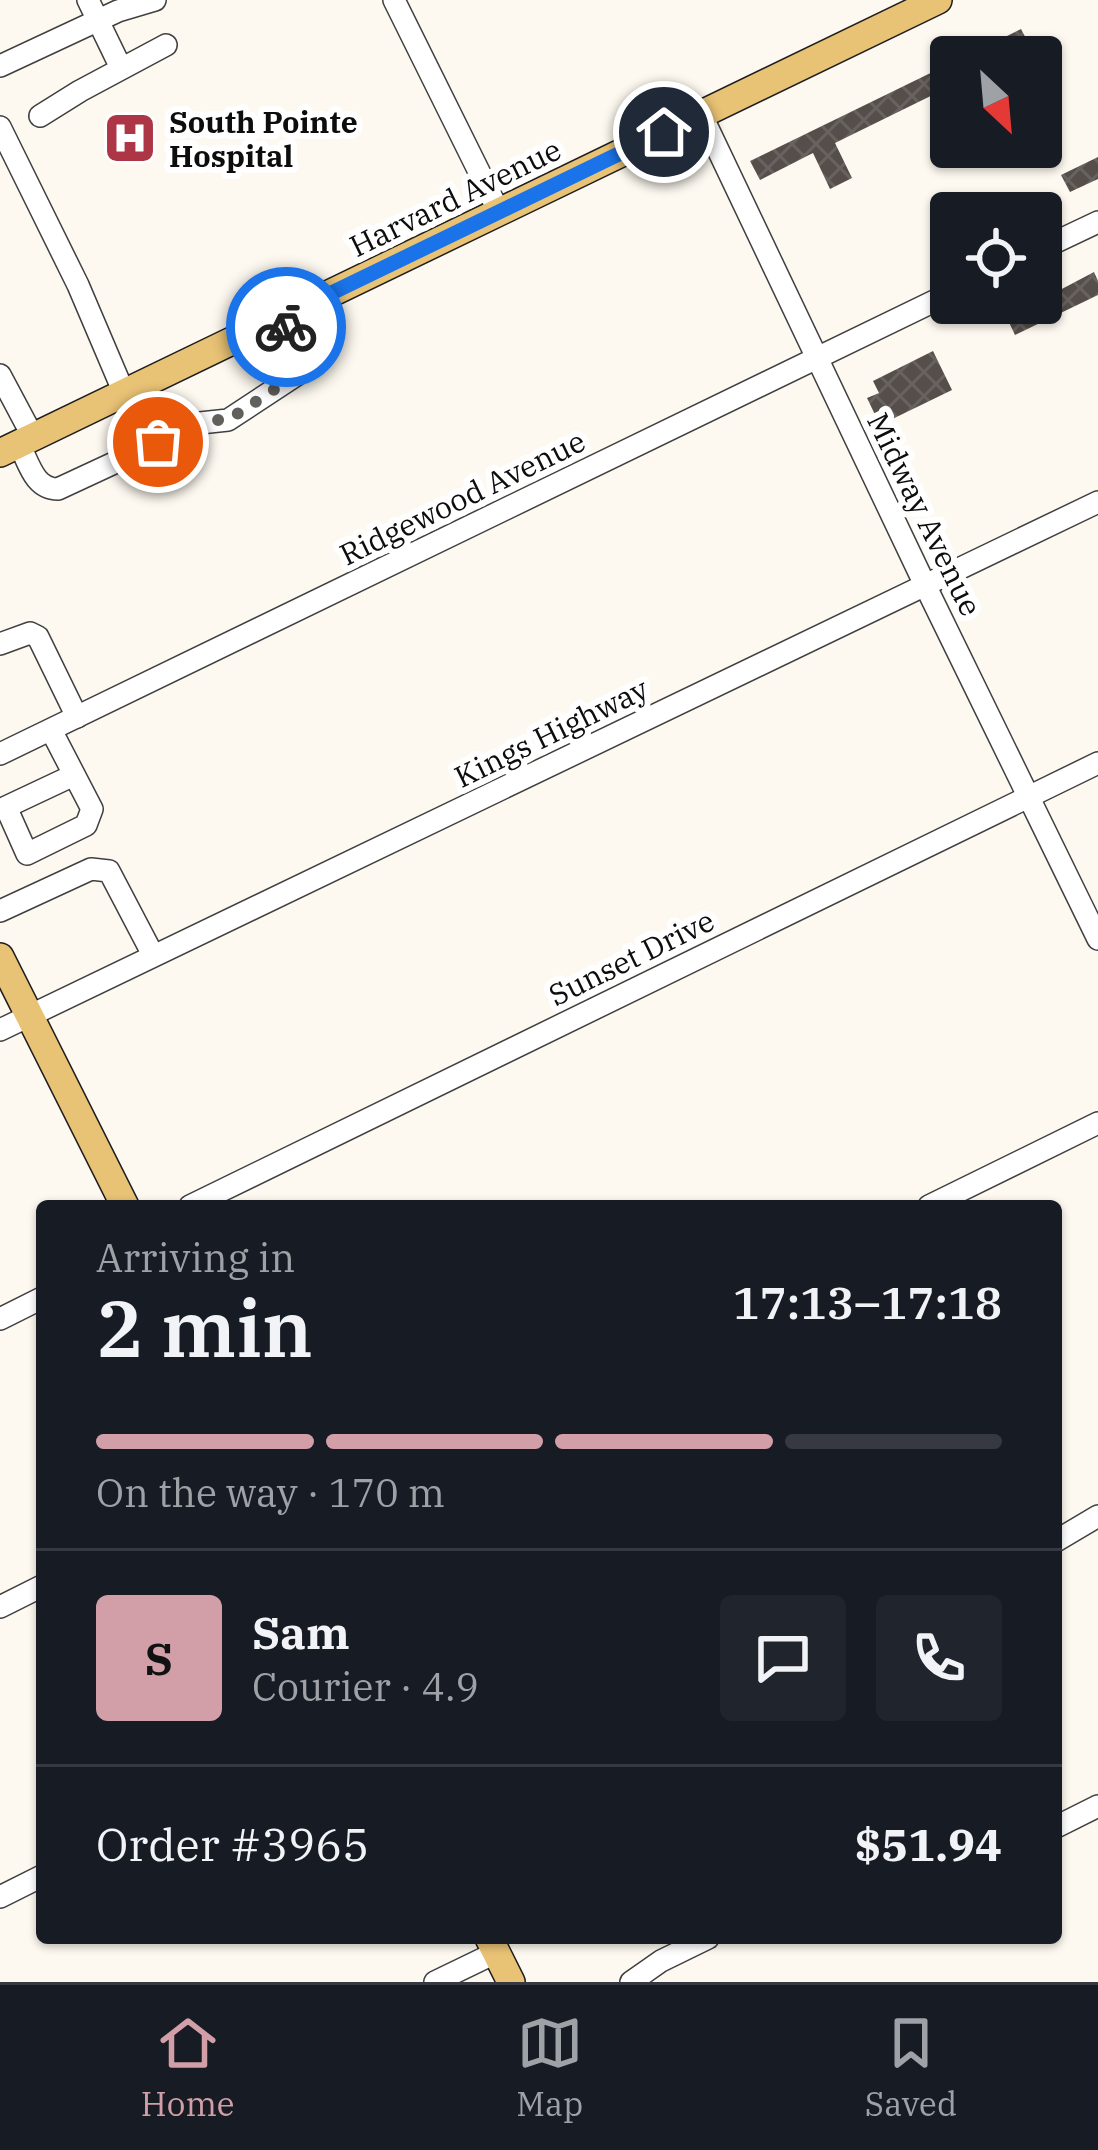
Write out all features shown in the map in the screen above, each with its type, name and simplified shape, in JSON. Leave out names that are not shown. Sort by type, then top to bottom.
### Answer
[{"type":"main road","name":"Harvard Avenue","points":[[17,445],[938,0]]},
{"type":"main road","points":[[0,957],[122,1200]]},
{"type":"main road","points":[[493,1945],[511,1982]]},
{"type":"street","points":[[394,0],[499,212]]},
{"type":"street","points":[[0,66],[93,10],[143,2]]},
{"type":"street","points":[[93,10],[121,68]]},
{"type":"street","points":[[40,116],[166,45]]},
{"type":"street","name":"Midway Avenue","points":[[701,114],[1098,939]]},
{"type":"street","points":[[0,127],[158,442]]},
{"type":"street","points":[[1062,240],[1098,222]]},
{"type":"street","name":"Ridgewood Avenue","points":[[0,754],[930,303]]},
{"type":"street","points":[[0,374],[17,445],[40,485],[58,489],[207,420],[228,420],[301,372],[302,358],[282,317]]},
{"type":"street","name":"Kings Highway","points":[[0,1030],[1098,502]]},
{"type":"street","points":[[0,644],[31,633],[38,638],[77,717]]},
{"type":"street","points":[[9,830],[27,854],[86,826],[92,809],[51,730]]},
{"type":"street","name":"Sunset Drive","points":[[202,1200],[1098,763]]},
{"type":"street","points":[[0,851],[12,845],[6,807],[74,775]]},
{"type":"street","points":[[0,911],[92,869],[104,868],[153,956]]},
{"type":"street","points":[[941,1200],[1098,1123]]},
{"type":"street","points":[[0,1319],[36,1301]]},
{"type":"street","points":[[1062,1537],[1098,1516]]},
{"type":"street","points":[[0,1607],[36,1589]]},
{"type":"street","points":[[1062,1824],[1098,1806]]},
{"type":"street","points":[[0,1897],[36,1879]]},
{"type":"street","points":[[631,1982],[696,1944]]},
{"type":"street","points":[[435,1982],[493,1945]]},
{"type":"building","points":[[930,73],[930,96],[835,143],[852,178],[830,189],[813,153],[760,180],[750,161]]},
{"type":"building","points":[[1098,157],[1098,179],[1070,192],[1061,175]]},
{"type":"building","points":[[1094,272],[1098,281],[1098,295],[1062,312],[1062,289]]},
{"type":"building","points":[[1010,324],[1038,324],[1015,335]]},
{"type":"building","points":[[933,351],[952,390],[880,425],[867,398],[879,393],[873,381]]},
{"type":"way so far","points":[[158,442],[207,420],[228,420],[301,372],[302,358],[286,327]]},
{"type":"place","name":"South Pointe Hospital","points":[[130,138]]},
{"type":"route","points":[[286,327],[282,317],[664,132]]}]
